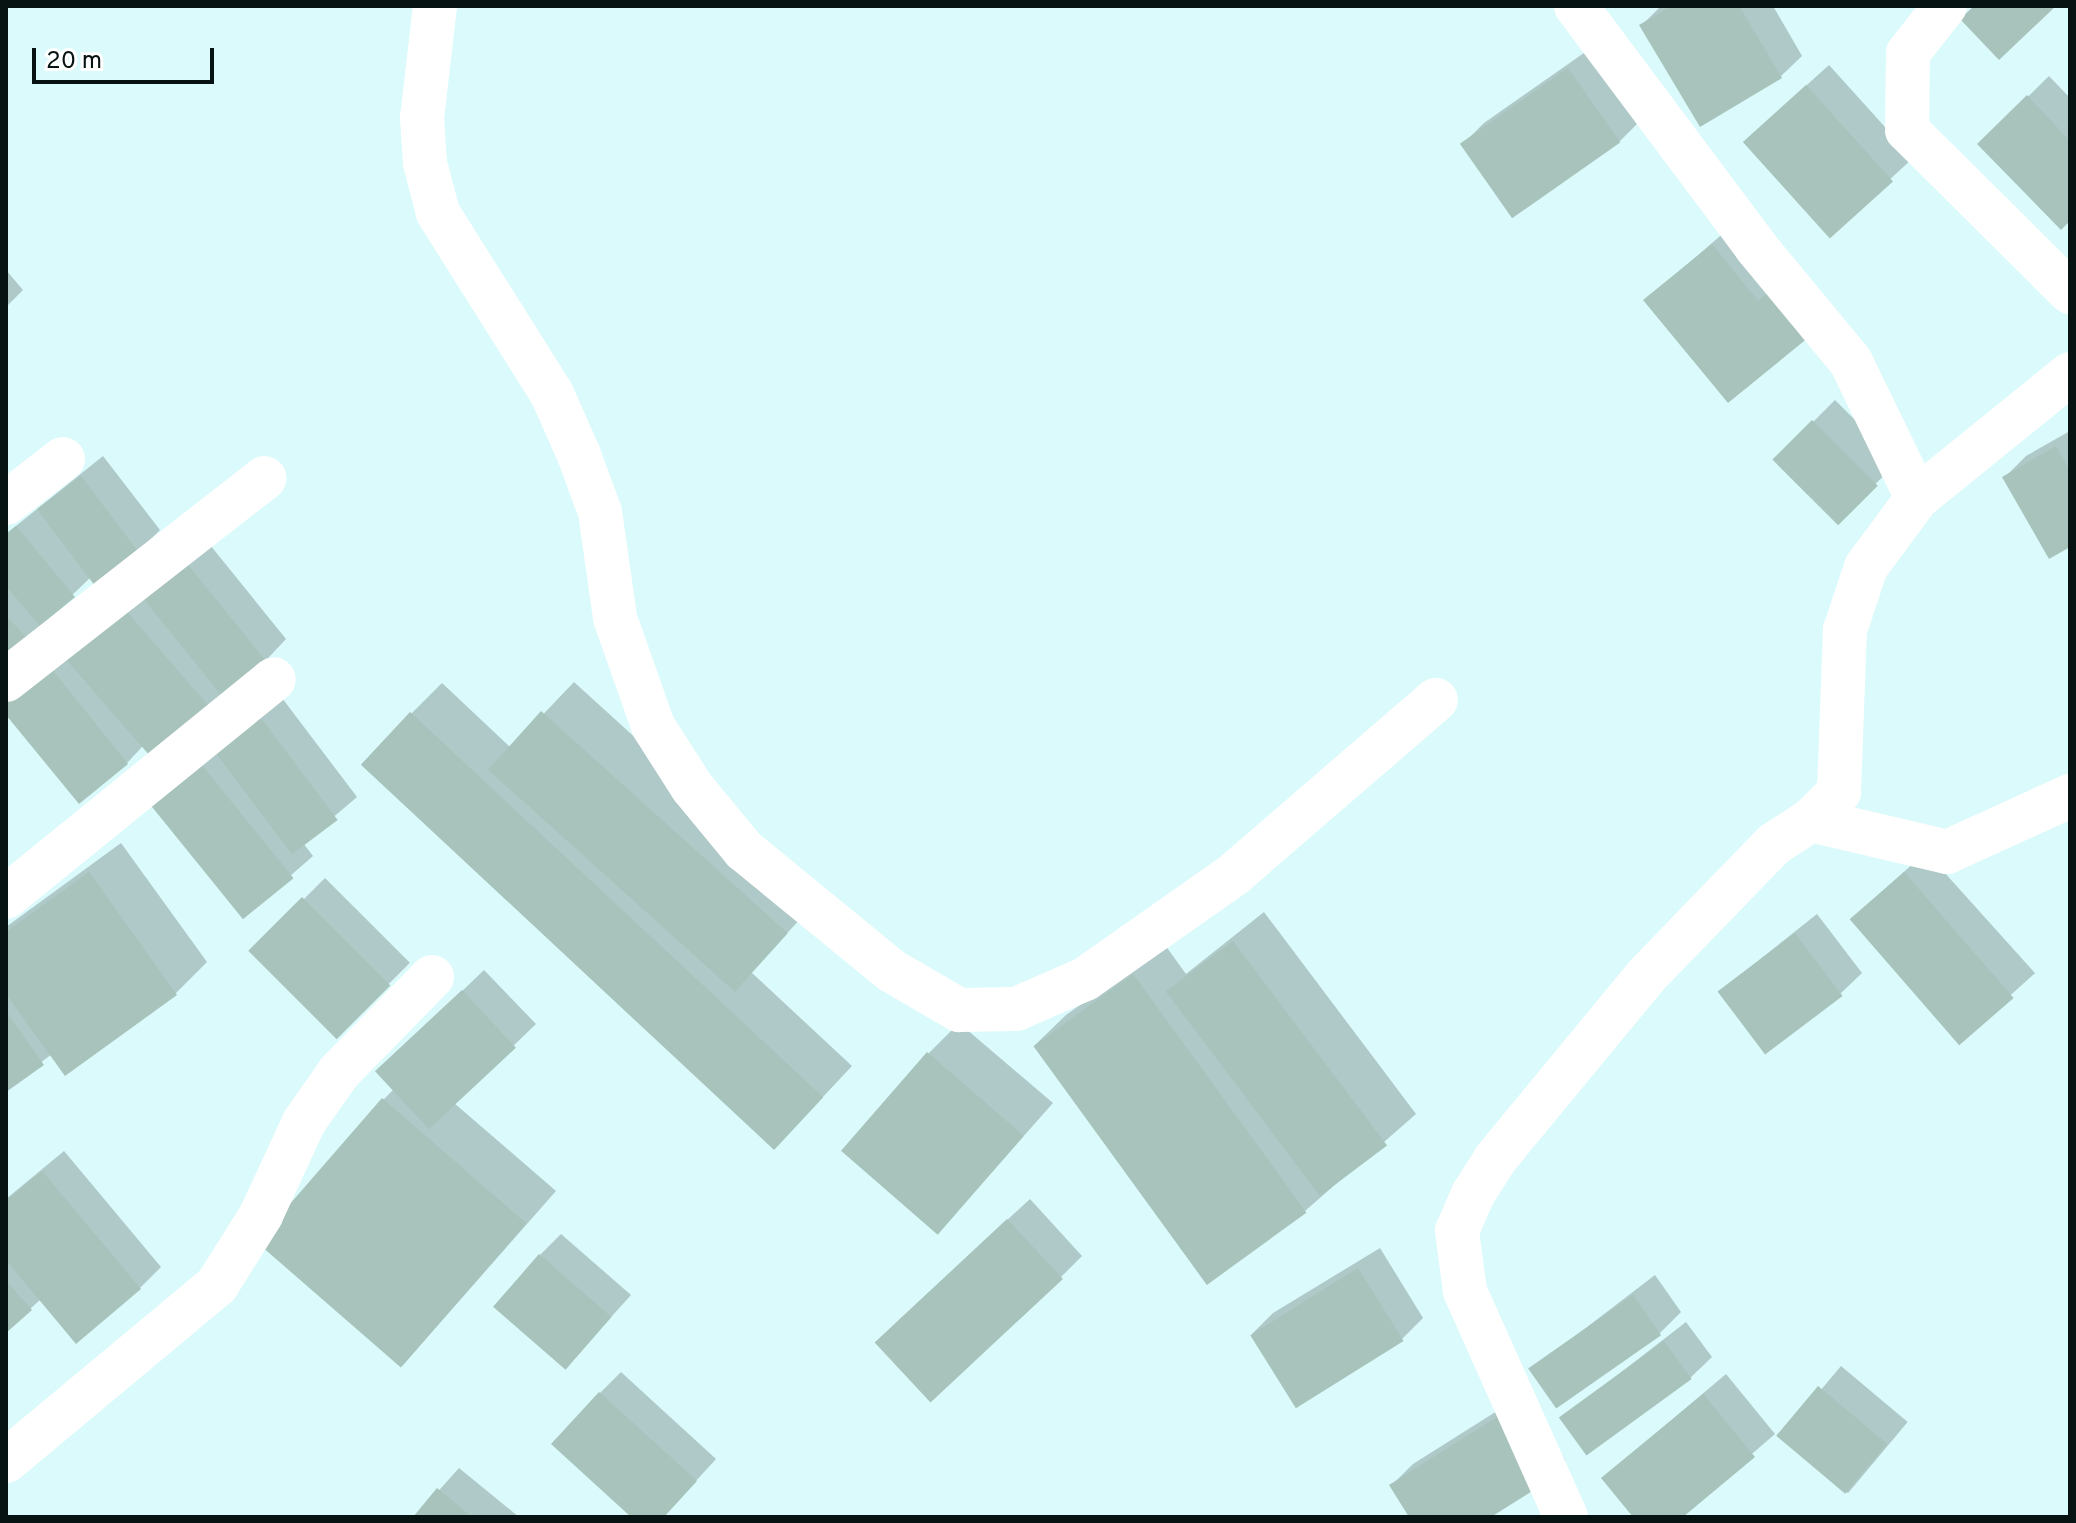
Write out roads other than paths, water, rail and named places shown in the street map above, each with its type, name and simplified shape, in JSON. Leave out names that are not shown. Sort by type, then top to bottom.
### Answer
[{"type":"street","points":[[435,6],[422,118],[425,163],[438,213],[552,394],[579,455],[600,512],[615,618],[653,726],[692,787],[744,850],[892,971],[959,1010],[1016,1009],[1085,979],[1233,875],[1436,700]]},
{"type":"street","points":[[1576,6],[1756,247],[1851,362],[1917,498]]},
{"type":"street","points":[[1945,6],[1908,53],[1907,130],[2070,292]]},
{"type":"street","points":[[1566,1517],[1465,1291],[1457,1231],[1496,1158],[1646,976],[1774,844],[1811,820],[1839,792],[1845,630],[1866,567],[1917,498],[2070,374]]},
{"type":"street","points":[[6,503],[63,459]]},
{"type":"street","points":[[6,680],[265,478]]},
{"type":"street","points":[[6,897],[274,679]]},
{"type":"street","points":[[1811,820],[1947,852],[2070,796]]},
{"type":"street","points":[[6,1461],[217,1285],[261,1215],[304,1122],[339,1072],[432,977]]}]
